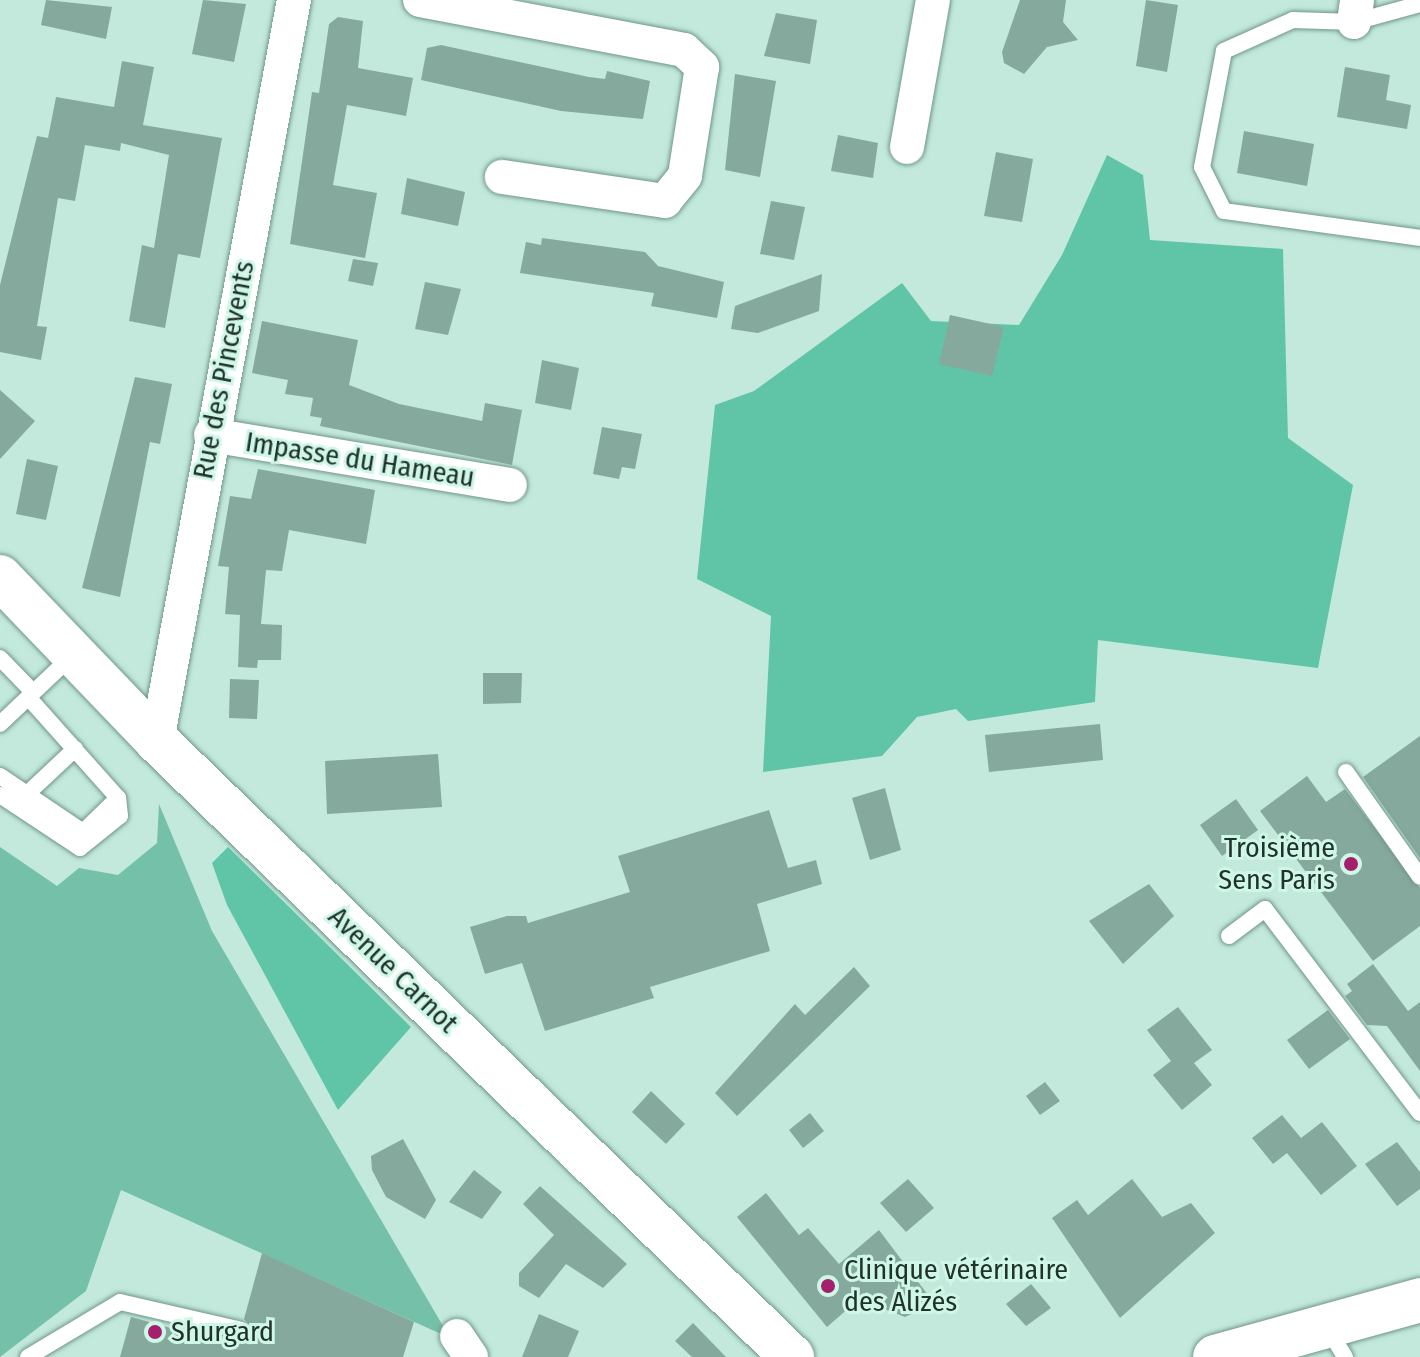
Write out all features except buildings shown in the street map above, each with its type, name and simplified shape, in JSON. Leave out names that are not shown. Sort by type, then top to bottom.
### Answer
[{"type":"main road","name":"Avenue Carnot","points":[[0,577],[157,741],[792,1357]]},
{"type":"main road","points":[[1215,1357],[1335,1341],[1420,1300]]},
{"type":"street","name":"Rue des Pincevents","points":[[157,741],[211,435],[294,0]]},
{"type":"street","points":[[420,0],[684,50],[702,67],[685,176],[665,201],[502,177]]},
{"type":"street","points":[[907,147],[933,0]]},
{"type":"street","name":"Impasse du Hameau","points":[[211,435],[510,485]]},
{"type":"lane","points":[[1420,4],[1293,20],[1224,51],[1202,167],[1224,211],[1420,238]]},
{"type":"lane","points":[[0,724],[74,654]]},
{"type":"lane","points":[[0,658],[118,798],[120,816],[80,848],[0,795]]},
{"type":"lane","points":[[27,794],[75,749]]},
{"type":"lane","points":[[1346,772],[1420,877]]},
{"type":"lane","points":[[0,776],[83,832],[118,798]]},
{"type":"lane","points":[[1229,936],[1265,909],[1420,1113]]},
{"type":"lane","points":[[28,1357],[120,1302],[241,1330]]},
{"type":"green space","points":[[1107,155],[1143,175],[1150,240],[1283,249],[1288,438],[1353,485],[1318,668],[1098,640],[1095,702],[968,721],[956,709],[917,717],[882,756],[763,772],[771,616],[697,579],[715,405],[754,391],[902,283],[931,321],[1019,325],[1062,255]]},
{"type":"green space","points":[[159,804],[212,931],[450,1338],[121,1190],[86,1291],[0,1357],[0,847],[57,886],[79,868],[118,875],[157,843]]},
{"type":"green space","points":[[228,847],[411,1027],[338,1110],[227,905],[212,863]]},
{"type":"place","name":"Troisième Sens Paris","points":[[1351,864]]},
{"type":"place","name":"Clinique vétérinaire des Alizés","points":[[828,1286]]},
{"type":"place","name":"Shurgard","points":[[155,1332]]}]
